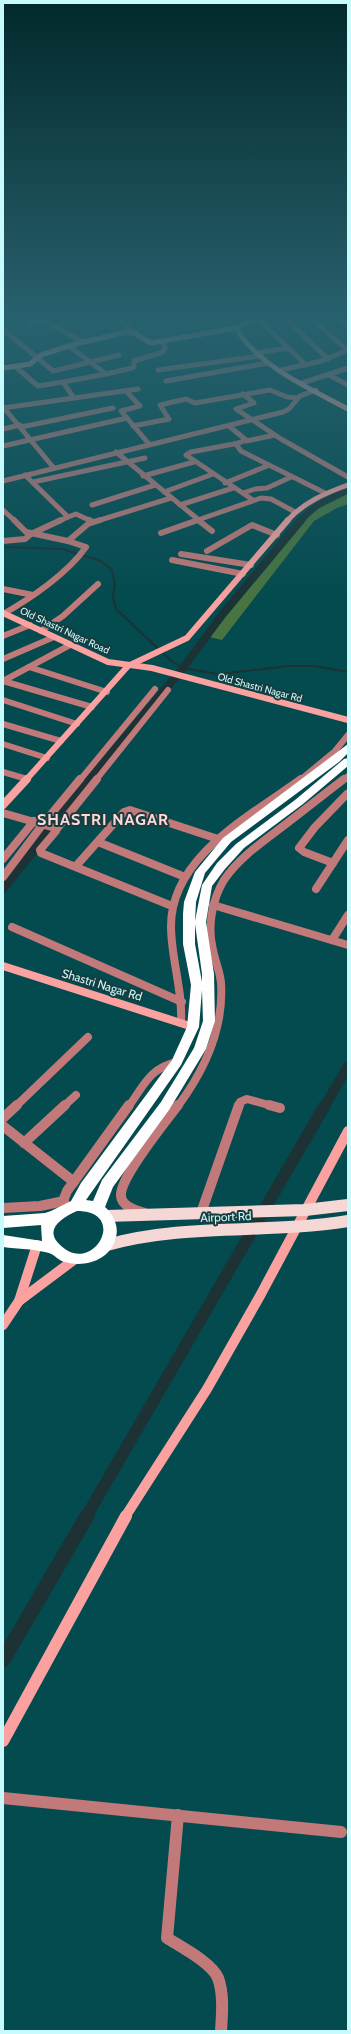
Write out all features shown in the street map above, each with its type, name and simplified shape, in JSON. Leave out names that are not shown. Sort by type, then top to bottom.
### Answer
[{"type":"highway","points":[[52,1248],[47,1238],[48,1226],[86,1187],[177,1062],[193,1027],[197,985],[189,944],[189,914],[200,872],[227,840],[335,760],[348,747]]},
{"type":"highway","points":[[101,1213],[107,1184],[165,1106],[200,1049],[208,1021],[208,974],[200,922],[207,885],[221,866],[240,846],[298,802],[348,761]]},
{"type":"highway","points":[[3,1222],[45,1219],[64,1208],[89,1206],[101,1213],[111,1230],[107,1245],[99,1253],[87,1258],[75,1259],[63,1256],[52,1248],[3,1241]]},
{"type":"main road","points":[[101,1213],[151,1215],[305,1210],[348,1205]]},
{"type":"main road","name":"Airport Rd","points":[[107,1245],[121,1240],[162,1233],[295,1228],[348,1221]]},
{"type":"street","points":[[7,410],[32,440],[56,477]]},
{"type":"street","points":[[3,429],[104,410]]},
{"type":"street","points":[[121,410],[126,418],[149,444]]},
{"type":"street","points":[[133,426],[169,419],[163,410]]},
{"type":"street","points":[[237,410],[275,435],[348,477]]},
{"type":"street","points":[[3,481],[50,468],[229,426],[288,410]]},
{"type":"street","points":[[3,446],[126,418]]},
{"type":"street","points":[[229,426],[246,440]]},
{"type":"street","points":[[253,500],[194,462],[186,455],[188,453],[275,435]]},
{"type":"street","points":[[239,443],[236,446],[241,451],[267,466],[326,493]]},
{"type":"street","points":[[116,452],[143,476],[212,530]]},
{"type":"street","points":[[33,482],[145,458]]},
{"type":"street","points":[[143,476],[194,462]]},
{"type":"street","points":[[226,482],[267,466]]},
{"type":"street","points":[[164,492],[212,474]]},
{"type":"street","points":[[25,475],[68,517]]},
{"type":"street","points":[[242,493],[255,489],[265,489],[291,477]]},
{"type":"street","points":[[92,505],[155,485]]},
{"type":"street","points":[[3,805],[107,692],[128,666],[182,641],[190,634],[251,565],[296,512],[326,493],[348,486]]},
{"type":"street","points":[[180,505],[233,488]]},
{"type":"street","points":[[161,533],[253,500],[266,497],[296,512]]},
{"type":"street","points":[[68,541],[85,526],[93,522],[171,498]]},
{"type":"street","points":[[3,510],[26,532],[68,541],[84,545],[86,547],[85,550],[33,595],[4,613]]},
{"type":"street","points":[[3,541],[22,540],[28,538],[31,534],[76,514],[93,522]]},
{"type":"street","points":[[207,551],[252,525],[277,535]]},
{"type":"street","points":[[181,554],[251,565]]},
{"type":"street","points":[[172,560],[243,574]]},
{"type":"street","points":[[41,631],[63,616],[98,584]]},
{"type":"street","points":[[3,589],[33,595]]},
{"type":"street","name":"Old Shastri Nagar Road","points":[[4,613],[54,638],[108,662],[166,671]]},
{"type":"street","points":[[3,636],[30,625]]},
{"type":"street","points":[[3,659],[54,638]]},
{"type":"street","points":[[3,681],[70,645]]},
{"type":"street","points":[[29,667],[107,692]]},
{"type":"street","name":"Old Shastri Nagar Rd","points":[[166,671],[348,720]]},
{"type":"street","points":[[3,681],[92,708]]},
{"type":"street","points":[[219,685],[348,714]]},
{"type":"street","points":[[155,689],[50,827],[40,851],[172,906]]},
{"type":"street","points":[[3,877],[50,827],[168,690]]},
{"type":"street","points":[[3,700],[77,724]]},
{"type":"street","points":[[3,724],[61,741]]},
{"type":"street","points":[[181,1023],[182,1002],[173,955],[171,926],[172,906],[185,877],[199,858],[218,839],[321,764],[335,751],[348,735]]},
{"type":"street","points":[[3,744],[47,758]]},
{"type":"street","points":[[3,772],[27,779]]},
{"type":"street","points":[[151,1215],[126,1204],[122,1199],[121,1190],[138,1162],[199,1076],[218,1027],[221,1012],[221,981],[211,941],[213,905],[218,888],[236,864],[256,846],[348,776]]},
{"type":"street","points":[[332,788],[348,794],[315,827],[300,848],[304,852],[333,863]]},
{"type":"street","points":[[76,866],[124,812],[130,810],[218,839]]},
{"type":"street","points":[[3,812],[50,827]]},
{"type":"street","points":[[3,859],[34,821]]},
{"type":"street","points":[[316,888],[348,840]]},
{"type":"street","points":[[98,842],[185,877]]},
{"type":"street","points":[[213,905],[348,945]]},
{"type":"street","points":[[332,940],[348,915]]},
{"type":"street","points":[[12,927],[182,1002]]},
{"type":"street","name":"Shastri Nagar Rd","points":[[3,966],[193,1027]]},
{"type":"street","points":[[3,1118],[88,1037]]},
{"type":"street","points":[[3,1208],[40,1206],[64,1208],[67,1191],[153,1072],[164,1065],[177,1062]]},
{"type":"street","points":[[24,1143],[76,1095]]},
{"type":"street","points":[[201,1213],[240,1102],[247,1099],[280,1108]]},
{"type":"street","points":[[3,1126],[74,1182]]},
{"type":"street","points":[[3,1741],[122,1522],[208,1389],[262,1294],[295,1228],[348,1131]]},
{"type":"street","points":[[3,1326],[19,1301],[37,1245]]},
{"type":"street","points":[[19,1301],[75,1259]]},
{"type":"street","points":[[3,1798],[341,1832]]},
{"type":"street","points":[[178,1815],[167,1938],[197,1958],[218,1977],[223,2009],[221,2031]]},
{"type":"green space","points":[[348,494],[348,504],[337,508],[314,521],[222,640],[209,637],[308,518],[319,508]]},
{"type":"waterway","points":[[301,520],[316,507],[348,490]]},
{"type":"waterway","points":[[89,780],[183,668],[225,611],[301,520]]},
{"type":"waterway","points":[[3,547],[62,549],[101,561],[112,570],[115,584],[113,597],[116,609],[170,660],[183,668],[218,674],[290,666],[314,666],[348,672]]},
{"type":"waterway","points":[[3,888],[90,779]]},
{"type":"waterway","points":[[325,1106],[348,1066]]},
{"type":"waterway","points":[[86,1517],[325,1105]]},
{"type":"waterway","points":[[3,1660],[87,1516]]},
{"type":"district","name":"SHASTRI NAGAR","points":[[103,819]]}]
